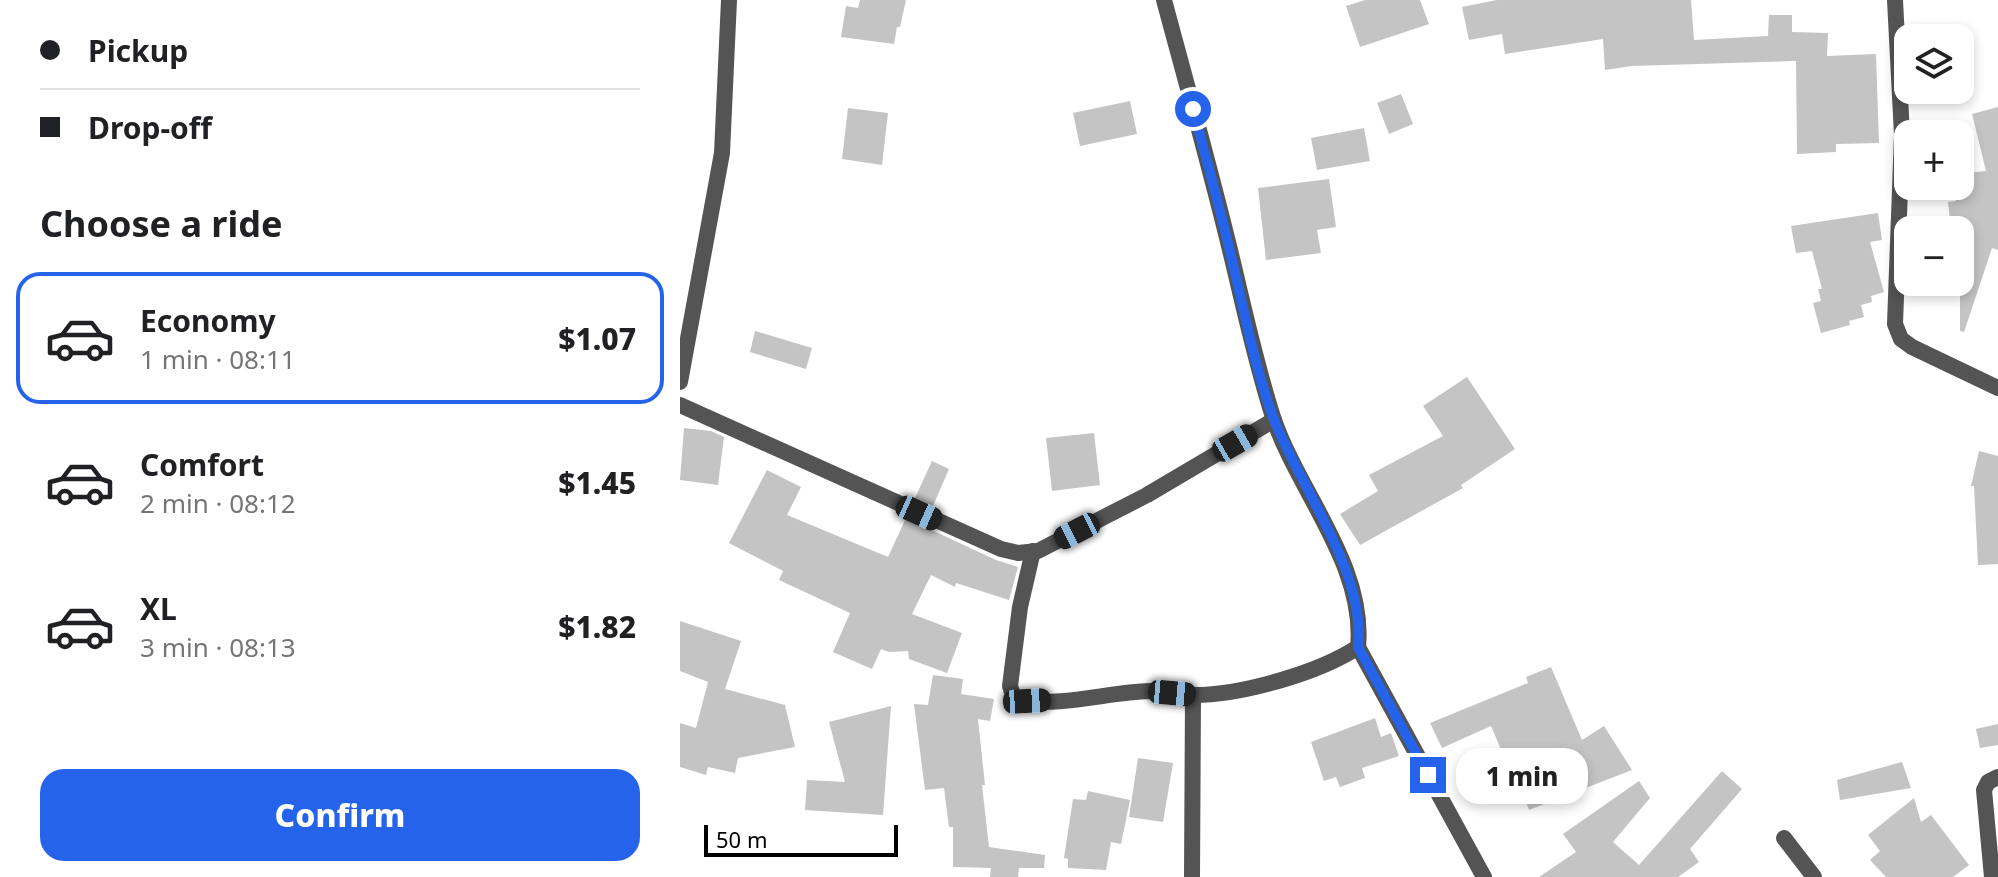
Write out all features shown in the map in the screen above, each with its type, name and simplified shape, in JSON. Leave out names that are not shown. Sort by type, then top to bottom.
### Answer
[{"type":"street","points":[[680,382],[722,153],[729,0]]},
{"type":"street","points":[[1164,0],[1274,420],[1308,494],[1334,541],[1357,606],[1360,630],[1358,647],[1484,877]]},
{"type":"street","points":[[1895,0],[1902,135],[1895,324],[1901,339],[1912,347],[1998,388]]},
{"type":"street","points":[[680,405],[1001,549],[1018,553],[1038,551],[1147,495],[1274,420]]},
{"type":"street","points":[[1033,551],[1020,607],[1010,686],[1014,698],[1052,700],[1151,691],[1193,695],[1233,693],[1337,661],[1358,647]]},
{"type":"street","points":[[1192,877],[1193,695]]},
{"type":"street","points":[[1992,877],[1984,790],[1988,782],[1998,777]]},
{"type":"street","points":[[1784,838],[1814,877]]},
{"type":"building","points":[[860,0],[906,0],[894,44],[841,37],[846,6],[858,8]]},
{"type":"building","points":[[1365,0],[1420,0],[1429,24],[1360,47],[1346,6]]},
{"type":"building","points":[[1497,0],[1691,0],[1694,40],[1768,36],[1769,15],[1792,15],[1792,32],[1828,33],[1827,56],[1876,54],[1879,143],[1836,144],[1836,152],[1797,154],[1796,61],[1632,66],[1605,70],[1603,39],[1505,54],[1502,34],[1469,40],[1462,7]]},
{"type":"building","points":[[1401,94],[1413,124],[1389,134],[1377,103]]},
{"type":"building","points":[[1130,101],[1137,134],[1080,146],[1073,113]]},
{"type":"building","points":[[1998,107],[1998,250],[1992,248],[1964,332],[1960,331],[1960,296],[1974,296],[1974,216],[1950,216],[1948,202],[1974,200],[1974,172],[1986,171],[1972,114]]},
{"type":"building","points":[[848,108],[888,113],[882,165],[842,159]]},
{"type":"building","points":[[1364,128],[1370,161],[1317,170],[1311,138]]},
{"type":"building","points":[[1329,179],[1336,227],[1317,230],[1321,253],[1266,260],[1258,188]]},
{"type":"building","points":[[1878,213],[1882,240],[1870,242],[1884,292],[1871,296],[1872,302],[1861,305],[1864,317],[1849,321],[1850,325],[1821,333],[1813,303],[1821,301],[1818,289],[1822,289],[1812,251],[1796,253],[1791,226]]},
{"type":"building","points":[[755,331],[812,348],[806,369],[750,352]]},
{"type":"building","points":[[1467,377],[1515,449],[1461,485],[1463,488],[1360,545],[1340,514],[1378,491],[1369,475],[1443,436],[1423,406]]},
{"type":"building","points":[[684,428],[711,431],[724,437],[718,485],[680,480]]},
{"type":"building","points":[[1094,433],[1100,485],[1052,491],[1046,438]]},
{"type":"building","points":[[1979,451],[1998,456],[1998,564],[1978,565],[1974,486],[1971,486]]},
{"type":"building","points":[[932,461],[949,469],[933,506],[915,498]]},
{"type":"building","points":[[767,470],[801,487],[787,515],[888,557],[906,518],[996,560],[1018,567],[1009,600],[956,583],[955,587],[931,575],[912,614],[962,633],[947,673],[909,659],[908,651],[889,652],[881,649],[872,669],[833,652],[850,613],[779,580],[783,571],[729,543]]},
{"type":"building","points":[[680,621],[741,641],[725,689],[785,705],[795,747],[738,758],[735,773],[708,767],[706,775],[680,767],[680,723],[696,728],[708,682],[680,671]]},
{"type":"building","points":[[1551,667],[1582,740],[1604,726],[1632,770],[1529,810],[1491,726],[1442,748],[1430,723],[1528,683],[1526,677]]},
{"type":"building","points":[[933,675],[963,679],[961,694],[994,699],[990,721],[978,719],[989,847],[1045,855],[1044,868],[1019,868],[1018,877],[990,877],[991,868],[953,867],[953,827],[949,827],[944,788],[925,790],[914,704],[928,705]]},
{"type":"building","points":[[891,706],[883,815],[805,810],[807,780],[845,782],[829,722]]},
{"type":"building","points":[[1375,718],[1381,737],[1391,733],[1399,756],[1362,768],[1365,778],[1340,787],[1336,777],[1324,781],[1311,742]]},
{"type":"building","points":[[1998,724],[1998,745],[1980,748],[1976,729]]},
{"type":"building","points":[[1138,758],[1173,763],[1163,822],[1129,817]]},
{"type":"building","points":[[1902,762],[1911,788],[1840,800],[1837,780]]},
{"type":"building","points":[[1722,771],[1742,789],[1690,849],[1699,862],[1678,877],[1539,877],[1576,852],[1563,834],[1639,781],[1650,798],[1613,842],[1639,865]]},
{"type":"building","points":[[1088,791],[1130,800],[1121,844],[1111,842],[1106,870],[1068,868],[1068,859],[1064,858],[1073,799],[1086,800]]},
{"type":"building","points":[[1914,798],[1921,822],[1931,815],[1969,865],[1953,877],[1886,877],[1870,860],[1880,851],[1868,835]]},
{"type":"route","points":[[1193,109],[1274,420],[1308,494],[1334,541],[1357,606],[1360,630],[1358,647],[1428,775]]}]
